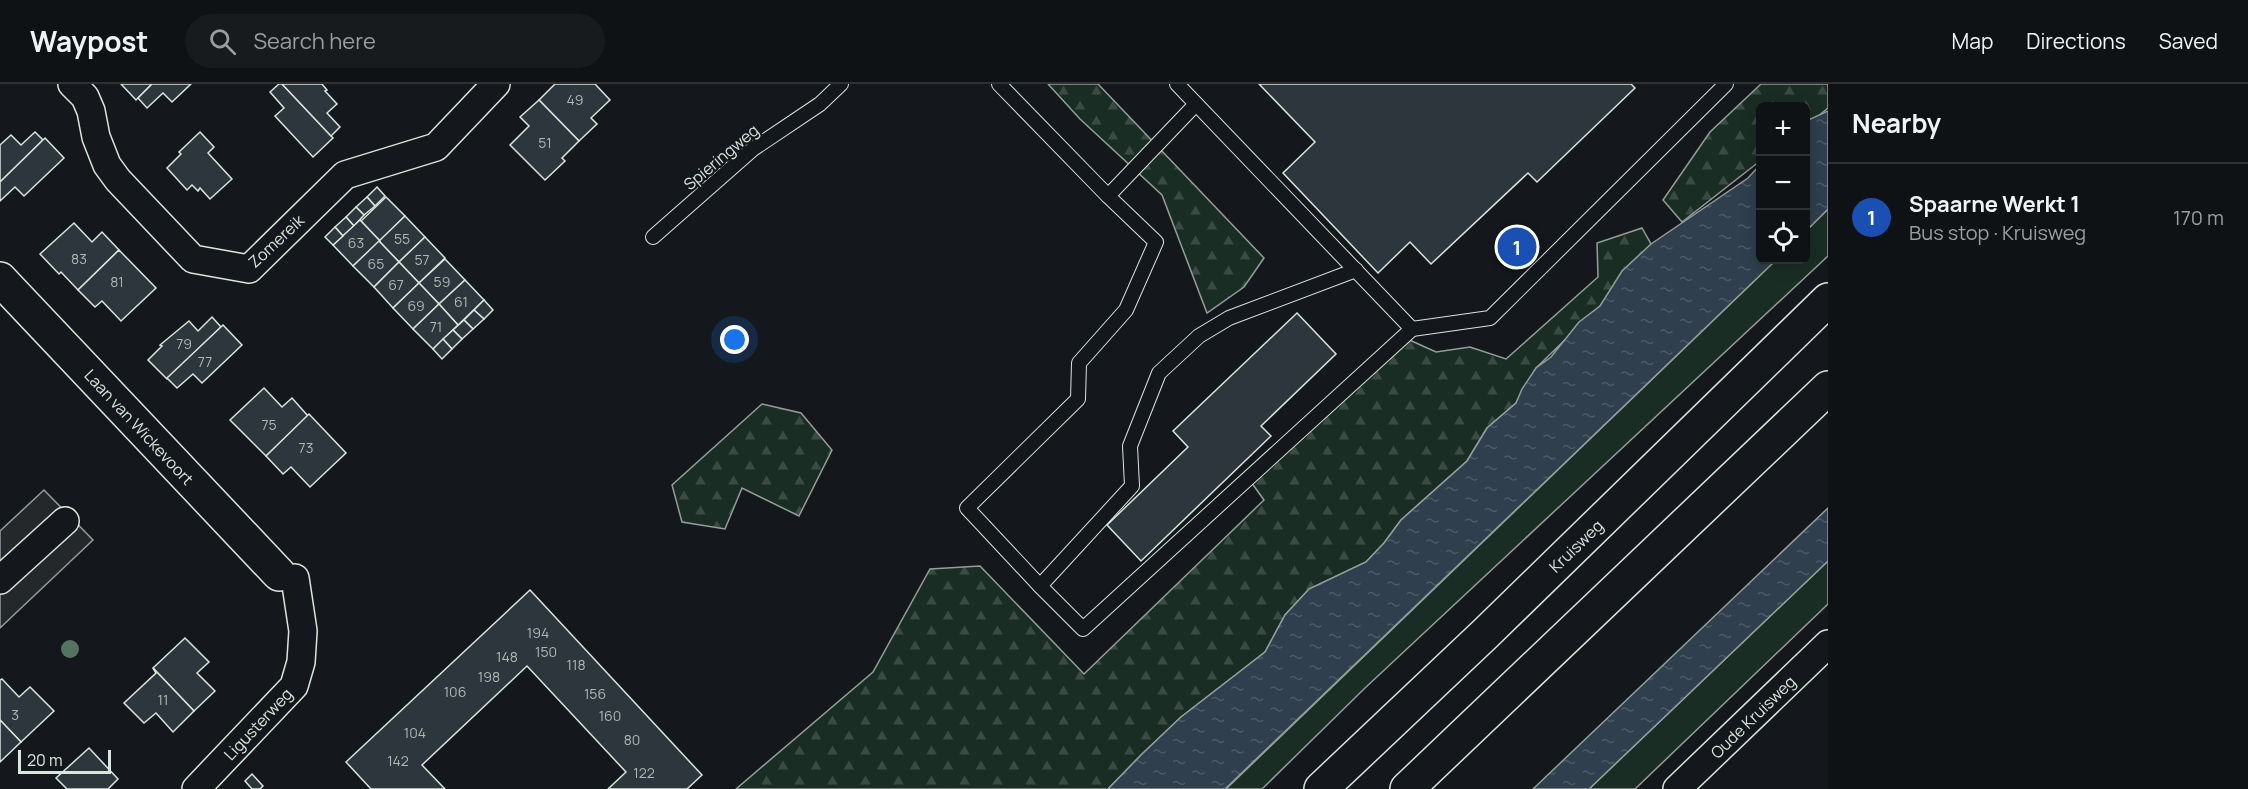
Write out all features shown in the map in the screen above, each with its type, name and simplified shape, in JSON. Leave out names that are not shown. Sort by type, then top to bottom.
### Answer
[{"type":"main road","name":"Laan van Wickevoort","points":[[2,285],[287,576]]},
{"type":"main road","name":"Kruisweg","points":[[1321,789],[1485,634],[1828,300]]},
{"type":"main road","points":[[1407,789],[1828,388]]},
{"type":"street","name":"Zomereik","points":[[72,84],[85,97],[91,111],[96,137],[106,165],[193,259],[249,269],[345,175],[436,147],[496,84]]},
{"type":"street","points":[[0,580],[64,521]]},
{"type":"street","name":"Ligusterweg","points":[[196,789],[294,686],[302,662],[303,631],[287,576]]},
{"type":"street","name":"Oude Kruisweg","points":[[1677,789],[1828,644]]},
{"type":"lane","name":"Spieringweg","points":[[654,237],[753,149],[820,104],[841,84]]},
{"type":"lane","points":[[999,84],[1156,242],[1126,310],[1078,363],[1078,399],[967,508],[1083,628],[1412,329],[1490,318],[1726,84]]},
{"type":"lane","points":[[1177,84],[1412,329]]},
{"type":"lane","points":[[1108,196],[1196,104]]},
{"type":"lane","points":[[1040,586],[1132,486],[1130,446],[1159,373],[1199,336],[1228,318],[1356,270]]},
{"type":"green space","points":[[1048,84],[1098,84],[1264,258],[1244,287],[1207,313],[1162,195],[1080,119]]},
{"type":"green space","points":[[1761,84],[1828,84],[1828,108],[1810,123],[1810,102],[1756,102],[1756,164],[1682,222],[1663,200],[1710,132]]},
{"type":"green space","points":[[1828,209],[1828,256],[1365,688],[1262,789],[1226,789],[1772,264],[1810,264],[1810,227]]},
{"type":"green space","points":[[1642,228],[1651,244],[1600,306],[1536,368],[1516,403],[1487,428],[1467,461],[1401,520],[1366,562],[1309,589],[1285,615],[1265,652],[1181,717],[1108,789],[736,789],[873,672],[930,569],[980,566],[1084,674],[1264,500],[1251,482],[1405,338],[1436,352],[1470,347],[1506,359],[1598,277],[1597,243]]},
{"type":"green space","points":[[762,404],[801,413],[832,450],[799,516],[742,488],[725,529],[682,522],[672,485]]},
{"type":"green space","points":[[1828,561],[1828,604],[1635,789],[1589,789]]},
{"type":"shaded area","points":[[44,490],[93,540],[0,628],[0,531]]},
{"type":"water","points":[[1828,111],[1828,209],[1810,227],[1810,156],[1810,119]]},
{"type":"water","points":[[1756,169],[1756,264],[1772,264],[1225,789],[1108,789],[1181,717],[1265,652],[1285,615],[1309,589],[1366,562],[1401,520],[1467,461],[1487,428],[1516,403],[1536,368],[1551,357],[1579,322],[1600,306],[1622,271],[1651,244],[1748,178]]},
{"type":"water","points":[[1828,508],[1828,561],[1589,789],[1533,789]]},
{"type":"building","points":[[121,84],[152,84],[136,100]]},
{"type":"building","points":[[152,84],[191,84],[172,102],[163,93],[147,108],[138,98]]},
{"type":"building","points":[[282,84],[333,138],[313,157],[275,116],[284,108],[270,92]]},
{"type":"building","points":[[282,84],[322,84],[337,104],[327,113],[340,127],[331,136]]},
{"type":"building","points":[[555,84],[595,84],[610,100],[591,118],[597,124],[579,141],[539,100]]},
{"type":"building","points":[[1259,84],[1631,84],[1635,88],[1537,182],[1528,173],[1431,264],[1410,242],[1378,273],[1283,173],[1315,142]]},
{"type":"building","points":[[539,100],[579,141],[562,158],[565,161],[545,180],[510,145],[529,126],[520,117]]},
{"type":"building","points":[[35,132],[43,140],[0,182],[0,145],[11,135],[21,145]]},
{"type":"building","points":[[200,132],[214,147],[208,153],[232,179],[210,199],[200,188],[198,191],[192,185],[187,190],[167,168],[181,154],[179,152]]},
{"type":"building","points":[[45,138],[64,158],[24,196],[15,187],[0,201],[0,182]]},
{"type":"building","points":[[377,187],[385,196],[375,206],[367,197]]},
{"type":"building","points":[[367,197],[375,206],[364,215],[356,207]]},
{"type":"building","points":[[386,197],[405,216],[380,241],[361,221]]},
{"type":"building","points":[[356,207],[364,215],[354,226],[346,217]]},
{"type":"building","points":[[405,216],[425,237],[399,262],[379,241]]},
{"type":"building","points":[[346,217],[354,226],[343,236],[335,227]]},
{"type":"building","points":[[360,220],[380,241],[353,266],[333,245]]},
{"type":"building","points":[[74,223],[92,242],[102,232],[119,250],[78,290],[40,254]]},
{"type":"building","points":[[335,227],[343,236],[333,245],[325,237]]},
{"type":"building","points":[[425,237],[445,258],[419,283],[399,262]]},
{"type":"building","points":[[379,241],[399,262],[374,287],[353,266]]},
{"type":"building","points":[[119,250],[156,288],[121,321],[102,301],[95,307],[78,290]]},
{"type":"building","points":[[445,259],[465,280],[439,304],[419,283]]},
{"type":"building","points":[[399,262],[419,283],[393,308],[374,287]]},
{"type":"building","points":[[465,280],[484,300],[458,325],[439,304]]},
{"type":"building","points":[[419,283],[439,304],[413,329],[393,308]]},
{"type":"building","points":[[484,300],[493,310],[484,319],[474,310]]},
{"type":"building","points":[[439,304],[458,325],[433,349],[413,329]]},
{"type":"building","points":[[474,310],[484,319],[473,329],[464,320]]},
{"type":"building","points":[[1297,313],[1336,354],[1261,426],[1271,436],[1141,561],[1107,525],[1188,447],[1173,431]]},
{"type":"building","points":[[212,317],[221,327],[167,379],[148,360],[162,346],[160,345],[189,321],[198,331]]},
{"type":"building","points":[[464,320],[473,329],[462,339],[453,330]]},
{"type":"building","points":[[223,325],[242,345],[202,383],[193,374],[177,388],[167,378]]},
{"type":"building","points":[[453,330],[462,339],[452,349],[443,339]]},
{"type":"building","points":[[443,339],[452,349],[442,359],[433,349]]},
{"type":"building","points":[[264,388],[282,407],[292,398],[308,416],[266,456],[230,420]]},
{"type":"building","points":[[309,414],[346,453],[310,487],[291,467],[283,474],[266,456]]},
{"type":"building","points":[[530,590],[702,775],[687,789],[608,789],[626,772],[527,666],[422,765],[445,789],[371,789],[346,762]]},
{"type":"building","points":[[185,638],[209,662],[197,673],[215,691],[194,711],[153,668]]},
{"type":"building","points":[[153,668],[194,711],[173,732],[156,713],[144,723],[124,703],[156,673]]},
{"type":"building","points":[[2,679],[19,697],[30,687],[54,711],[21,742],[0,720],[0,680]]},
{"type":"building","points":[[0,720],[21,742],[0,762]]},
{"type":"building","points":[[89,748],[118,779],[108,789],[67,789],[56,778]]},
{"type":"building","points":[[252,774],[263,786],[260,789],[252,789],[245,781]]},
{"type":"place","name":"Spaarne Werkt 1","points":[[1517,247]]}]
